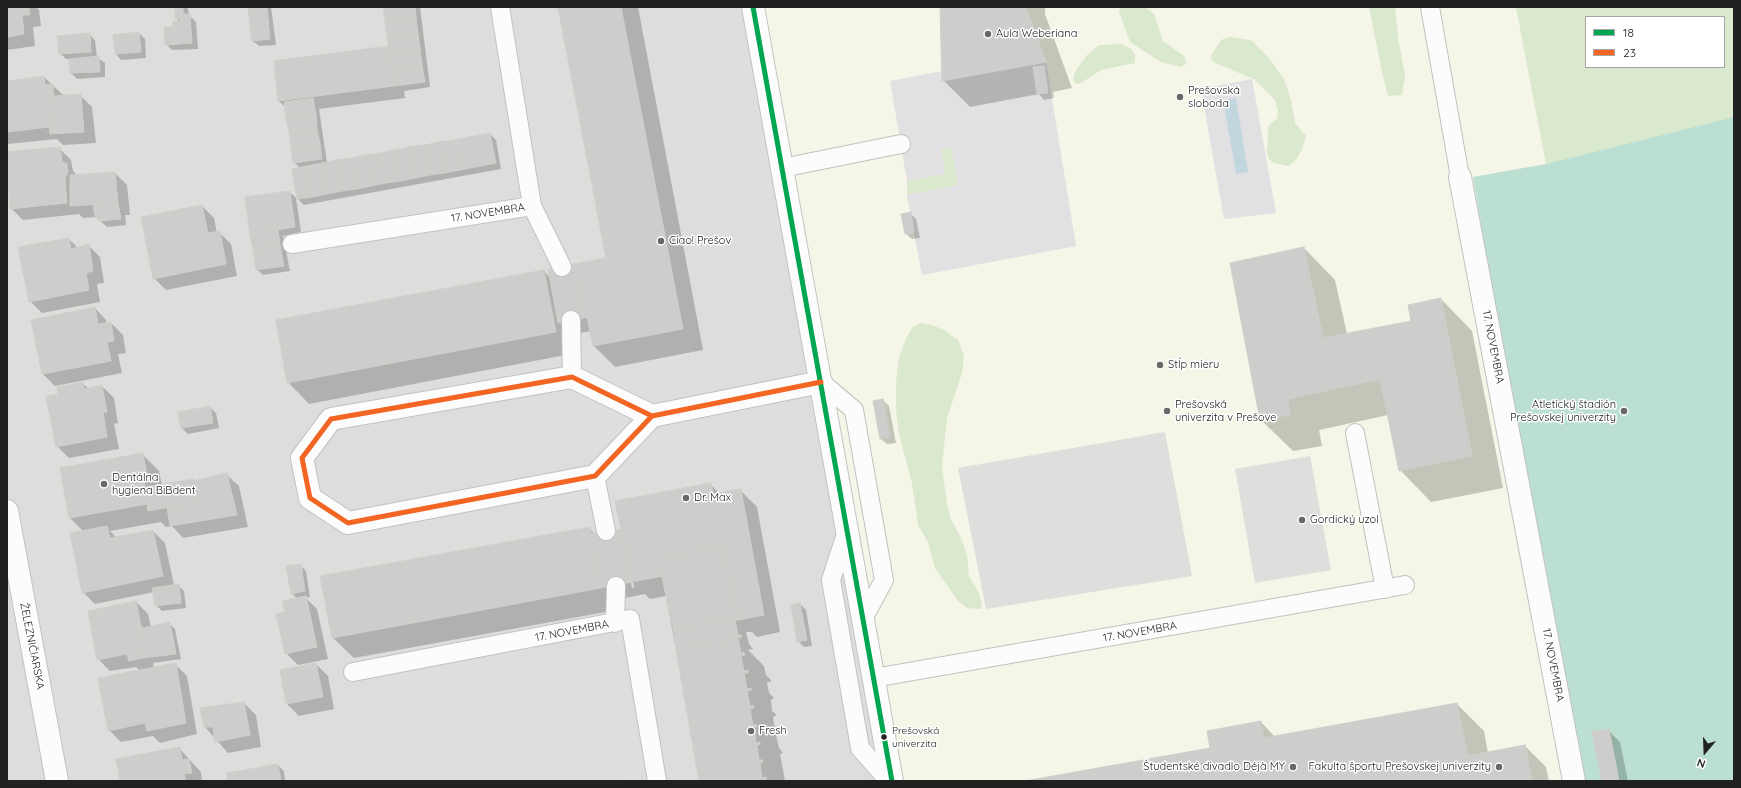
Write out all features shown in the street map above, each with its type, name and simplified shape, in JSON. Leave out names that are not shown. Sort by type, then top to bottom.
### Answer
[{"type":"street","points":[[754,7],[892,781]]},
{"type":"street","name":"17. NOVEMBRA","points":[[1460,177],[1574,781]]},
{"type":"street","points":[[652,416],[572,378],[331,419],[302,458],[310,498],[348,523],[595,476],[652,416],[821,382]]},
{"type":"street","name":"ŽELEZNIČIARSKA","points":[[7,511],[57,781]]},
{"type":"lane","name":"17. NOVEMBRA","points":[[292,244],[532,206],[500,7]]},
{"type":"lane","name":"17. NOVEMBRA","points":[[1430,7],[1460,177]]},
{"type":"lane","points":[[782,168],[901,144]]},
{"type":"lane","points":[[532,206],[562,267]]},
{"type":"lane","points":[[571,320],[572,378]]},
{"type":"lane","points":[[821,382],[854,410],[884,580],[863,619]]},
{"type":"lane","points":[[1355,433],[1385,589]]},
{"type":"lane","points":[[595,476],[606,531]]},
{"type":"lane","points":[[848,530],[831,580],[860,748],[888,781]]},
{"type":"lane","name":"17. NOVEMBRA","points":[[874,678],[1405,585]]},
{"type":"lane","points":[[615,623],[616,586]]},
{"type":"lane","name":"17. NOVEMBRA","points":[[352,672],[630,619],[657,781]]},
{"type":"shaded area","points":[[7,7],[747,7],[888,781],[7,781]]},
{"type":"shaded area","points":[[449,7],[500,7],[514,94],[464,103]]},
{"type":"shaded area","name":"Prešovská univerzita v Prešove","points":[[747,7],[1516,7],[1546,164],[1473,177],[1576,781],[888,781]]},
{"type":"shaded area","points":[[746,13],[784,225],[745,234],[702,21]]},
{"type":"shaded area","points":[[1046,62],[1076,246],[922,275],[907,195],[958,185],[951,147],[941,149],[945,174],[907,181],[890,81],[942,71],[942,81]]},
{"type":"shaded area","points":[[1252,79],[1276,213],[1224,219],[1201,89]]},
{"type":"shaded area","points":[[1236,98],[1248,172],[1236,174],[1223,100]]},
{"type":"shaded area","points":[[458,174],[464,216],[292,244],[290,230],[309,227],[306,202]]},
{"type":"shaded area","points":[[691,338],[715,468],[598,489],[574,360]]},
{"type":"shaded area","points":[[1165,432],[1192,576],[986,609],[958,468]]},
{"type":"shaded area","points":[[1310,456],[1331,570],[1255,583],[1235,469]]},
{"type":"shaded area","points":[[279,510],[288,556],[216,568],[171,530]]},
{"type":"shaded area","points":[[534,638],[544,698],[392,723],[383,666]]},
{"type":"shaded area","points":[[646,718],[657,781],[625,781],[615,723]]},
{"type":"green space","points":[[1120,7],[1145,7],[1154,14],[1163,41],[1184,56],[1187,63],[1181,67],[1161,62],[1130,42],[1119,12]]},
{"type":"green space","points":[[1369,7],[1395,7],[1399,43],[1405,75],[1402,95],[1388,96]]},
{"type":"green space","points":[[1516,7],[1734,7],[1734,117],[1546,164]]},
{"type":"green space","points":[[1229,37],[1251,40],[1268,57],[1284,79],[1291,100],[1295,123],[1306,136],[1302,149],[1296,160],[1288,166],[1274,163],[1269,159],[1267,154],[1268,128],[1271,123],[1277,119],[1278,112],[1275,100],[1254,79],[1215,63],[1211,59],[1212,54],[1221,40]]},
{"type":"green space","points":[[1121,44],[1130,48],[1135,55],[1135,63],[1101,70],[1081,83],[1076,84],[1073,80],[1075,72],[1087,55],[1099,45]]},
{"type":"green space","name":"Atletický štadión Prešovskej univerzity","points":[[1734,117],[1734,781],[1576,781],[1473,177],[1546,164]]},
{"type":"green space","points":[[951,147],[958,186],[907,195],[907,181],[945,174],[941,149]]},
{"type":"green space","points":[[920,323],[932,325],[944,330],[958,340],[964,356],[962,373],[947,418],[942,466],[947,505],[951,519],[962,540],[967,555],[969,576],[979,593],[982,605],[981,609],[967,608],[958,601],[935,568],[928,542],[918,525],[912,483],[899,434],[896,410],[896,383],[899,357],[906,339],[912,328]]},
{"type":"building","points":[[7,7],[29,7],[30,15],[22,15],[24,34],[7,37]]},
{"type":"building","points":[[175,7],[183,7],[183,13],[190,15],[192,43],[165,45],[164,27],[173,27],[173,21],[180,21],[180,18],[175,19]]},
{"type":"building","points":[[248,7],[267,7],[270,39],[252,41]]},
{"type":"building","points":[[383,7],[415,7],[416,17],[385,22]]},
{"type":"building","points":[[558,7],[621,7],[683,329],[593,346],[587,317],[584,318],[574,264],[606,258]]},
{"type":"building","name":"Aula Weberiana","points":[[940,7],[1026,7],[1046,62],[942,81]]},
{"type":"building","points":[[416,17],[418,33],[387,37],[385,22]]},
{"type":"building","points":[[139,32],[141,52],[115,54],[113,35]]},
{"type":"building","points":[[90,33],[91,52],[59,54],[57,36]]},
{"type":"building","points":[[418,33],[420,49],[390,53],[387,37]]},
{"type":"building","points":[[389,46],[394,86],[278,101],[274,61]]},
{"type":"building","points":[[420,49],[422,65],[392,70],[390,53]]},
{"type":"building","points":[[99,56],[100,72],[70,73],[69,59]]},
{"type":"building","points":[[422,65],[425,82],[394,86],[392,70]]},
{"type":"building","points":[[1044,66],[1048,93],[1037,94],[1033,67]]},
{"type":"building","points":[[44,76],[45,85],[53,84],[54,100],[47,101],[49,127],[7,132],[7,81]]},
{"type":"building","points":[[81,94],[84,132],[50,134],[47,101],[54,100],[54,96]]},
{"type":"building","points":[[313,98],[316,114],[286,118],[284,102]]},
{"type":"building","points":[[316,114],[317,129],[289,132],[286,118]]},
{"type":"building","points":[[317,129],[320,144],[291,147],[289,132]]},
{"type":"building","points":[[490,133],[496,163],[460,170],[454,140]]},
{"type":"building","points":[[454,140],[460,170],[445,173],[439,142]]},
{"type":"building","points":[[439,142],[445,173],[430,175],[425,145]]},
{"type":"building","points":[[320,144],[322,159],[293,163],[291,147]]},
{"type":"building","points":[[425,145],[430,175],[416,178],[410,147]]},
{"type":"building","points":[[60,147],[62,162],[67,164],[68,172],[65,178],[67,203],[10,209],[7,179],[7,152]]},
{"type":"building","points":[[410,147],[416,178],[401,181],[395,150]]},
{"type":"building","points":[[395,150],[401,181],[386,183],[380,153]]},
{"type":"building","points":[[380,153],[386,183],[371,186],[366,155]]},
{"type":"building","points":[[366,155],[371,186],[357,189],[351,158]]},
{"type":"building","points":[[351,158],[357,189],[342,191],[337,160]]},
{"type":"building","points":[[337,160],[342,191],[327,194],[322,163]]},
{"type":"building","points":[[322,163],[327,194],[312,197],[307,166]]},
{"type":"building","points":[[307,166],[312,197],[297,199],[292,169]]},
{"type":"building","points":[[115,172],[118,203],[70,206],[70,175]]},
{"type":"building","points":[[290,191],[295,227],[250,234],[245,197]]},
{"type":"building","points":[[118,203],[121,219],[100,221],[95,217],[93,205]]},
{"type":"building","points":[[202,205],[208,233],[220,231],[226,264],[153,279],[141,217]]},
{"type":"building","points":[[911,212],[914,233],[905,234],[901,214]]},
{"type":"building","points":[[278,230],[280,245],[253,250],[250,234]]},
{"type":"building","points":[[69,238],[71,249],[89,244],[93,271],[86,273],[89,290],[29,302],[18,247]]},
{"type":"building","points":[[280,245],[284,266],[256,270],[253,250]]},
{"type":"building","points":[[1304,247],[1323,338],[1411,321],[1408,305],[1441,298],[1472,456],[1399,471],[1380,379],[1288,399],[1290,415],[1260,420],[1230,263]]},
{"type":"building","points":[[574,264],[584,318],[558,323],[548,269]]},
{"type":"building","points":[[544,270],[556,332],[287,383],[276,320]]},
{"type":"building","points":[[95,307],[98,324],[111,322],[114,341],[107,342],[111,361],[42,374],[31,320]]},
{"type":"building","points":[[83,382],[84,389],[102,385],[107,412],[103,412],[107,437],[56,447],[46,396],[58,394],[57,387]]},
{"type":"building","points":[[883,399],[890,437],[880,439],[873,401]]},
{"type":"building","points":[[210,406],[213,423],[181,428],[178,412]]},
{"type":"building","name":"Dentálna hygiena BiBdent","points":[[143,453],[148,481],[144,481],[145,487],[193,479],[197,502],[148,511],[147,504],[69,518],[60,468]]},
{"type":"building","points":[[227,473],[237,515],[170,526],[167,507],[197,502],[193,481]]},
{"type":"building","points":[[711,483],[713,494],[741,489],[764,615],[739,620],[723,546],[658,559],[662,576],[632,582],[615,501]]},
{"type":"building","points":[[107,526],[110,538],[153,530],[163,576],[82,593],[70,533]]},
{"type":"building","points":[[590,527],[601,588],[332,638],[320,576]]},
{"type":"building","points":[[622,529],[632,582],[601,588],[591,534]]},
{"type":"building","points":[[723,546],[738,617],[673,628],[658,559]]},
{"type":"building","points":[[301,564],[305,591],[291,594],[286,566]]},
{"type":"building","points":[[179,584],[181,603],[155,606],[152,588]]},
{"type":"building","points":[[306,596],[317,647],[285,654],[276,614],[285,612],[282,601]]},
{"type":"building","points":[[136,601],[145,645],[140,646],[143,658],[129,661],[127,654],[97,660],[88,611]]},
{"type":"building","points":[[800,603],[807,640],[797,642],[791,605]]},
{"type":"building","points":[[738,617],[739,620],[735,620],[738,635],[741,635],[742,637],[676,649],[673,628]]},
{"type":"building","points":[[170,622],[176,654],[143,658],[140,646],[145,645],[142,628]]},
{"type":"building","points":[[738,638],[741,653],[744,652],[745,655],[741,656],[744,671],[748,670],[748,673],[744,673],[747,689],[751,688],[751,690],[747,691],[750,706],[753,705],[754,708],[750,709],[753,725],[757,725],[757,727],[754,727],[756,743],[760,742],[760,744],[757,745],[759,760],[763,760],[763,762],[760,763],[762,778],[766,777],[766,780],[699,781],[676,649]]},
{"type":"building","points":[[176,663],[186,723],[147,731],[145,723],[108,731],[98,678]]},
{"type":"building","points":[[316,663],[323,697],[286,704],[280,670]]},
{"type":"building","points":[[244,702],[250,735],[215,742],[213,727],[204,727],[200,708]]},
{"type":"building","points":[[1457,703],[1472,778],[1456,781],[1025,781],[1210,748],[1207,731],[1261,721],[1264,738]]},
{"type":"building","points":[[1609,729],[1619,781],[1602,781],[1592,732]]},
{"type":"building","name":"Fakulta športu Prešovskej univerzity","points":[[1525,745],[1532,781],[1461,781],[1472,778],[1467,756]]},
{"type":"building","points":[[180,747],[182,760],[189,759],[192,773],[184,774],[186,781],[120,781],[116,759]]},
{"type":"building","points":[[278,764],[281,781],[228,781],[227,773]]},
{"type":"transit line","name":"18","points":[[753,7],[892,781]]},
{"type":"transit line","name":"23","points":[[652,416],[572,377],[331,419],[302,458],[310,498],[348,523],[595,476],[652,416],[821,382]]},
{"type":"place","name":"Aula Weberiana","points":[[988,34]]},
{"type":"place","name":"Prešovská sloboda","points":[[1180,97]]},
{"type":"place","name":"Ciao! Prešov","points":[[661,241]]},
{"type":"place","name":"Stĺp mieru","points":[[1160,365]]},
{"type":"place","name":"Prešovská univerzita v Prešove","points":[[1167,411]]},
{"type":"place","name":"Atletický štadión Prešovskej univerzity","points":[[1624,411]]},
{"type":"place","name":"Dentálna hygiena BiBdent","points":[[104,484]]},
{"type":"place","name":"Dr. Max","points":[[686,498]]},
{"type":"place","name":"Gordický uzol","points":[[1302,520]]},
{"type":"place","name":"Fresh","points":[[751,731]]},
{"type":"place","name":"Prešovská univerzita","points":[[884,737]]},
{"type":"place","name":"Študentské divadlo Déjà MY","points":[[1293,767]]},
{"type":"place","name":"Fakulta športu Prešovskej univerzity","points":[[1499,767]]}]
